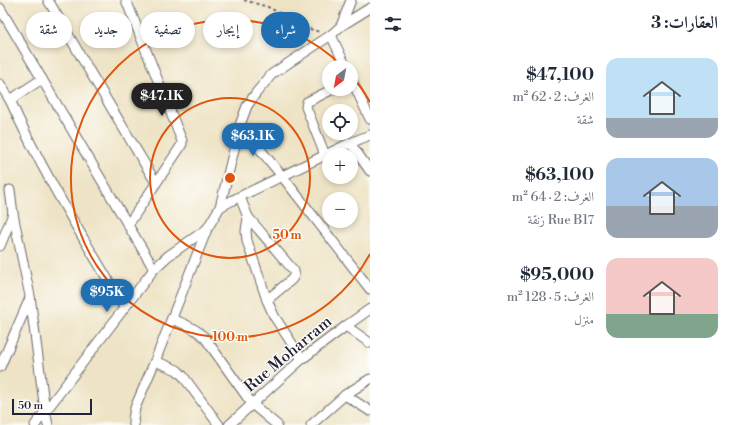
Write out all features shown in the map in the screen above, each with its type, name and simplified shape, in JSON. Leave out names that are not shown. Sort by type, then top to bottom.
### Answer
[{"type":"street","points":[[48,0],[156,182]]},
{"type":"street","points":[[126,0],[182,139],[182,144],[179,149],[128,225]]},
{"type":"street","points":[[341,26],[351,0]]},
{"type":"street","points":[[0,8],[154,269]]},
{"type":"street","points":[[134,425],[133,419],[135,408],[172,319],[207,228],[220,207],[240,125],[247,106],[272,74],[331,35],[341,26],[370,8]]},
{"type":"street","points":[[331,35],[343,60]]},
{"type":"street","points":[[10,100],[42,79]]},
{"type":"street","points":[[0,84],[10,100],[26,136],[62,201],[124,307]]},
{"type":"street","points":[[322,94],[306,102],[306,108],[322,148]]},
{"type":"street","points":[[358,94],[370,119]]},
{"type":"street","points":[[240,125],[282,176],[370,289]]},
{"type":"street","points":[[340,148],[370,135]]},
{"type":"street","points":[[350,143],[370,170]]},
{"type":"street","points":[[220,207],[322,156]]},
{"type":"street","points":[[10,190],[13,214],[30,296],[48,425]]},
{"type":"street","points":[[240,197],[248,218],[295,274],[291,280],[267,300]]},
{"type":"street","points":[[0,246],[13,214]]},
{"type":"street","points":[[248,218],[246,232],[247,241],[267,300],[274,316],[302,359]]},
{"type":"street","points":[[35,425],[154,269],[168,256],[207,228]]},
{"type":"street","points":[[0,367],[30,296]]},
{"type":"street","name":"Rue Moharram","points":[[229,425],[302,359],[370,309]]},
{"type":"street","points":[[172,319],[194,328],[206,338],[252,404],[277,425]]},
{"type":"street","points":[[346,326],[370,343]]},
{"type":"street","points":[[155,361],[180,372],[219,425]]},
{"type":"street","points":[[311,425],[345,395],[370,379]]},
{"type":"street","points":[[345,395],[370,412]]},
{"type":"path","points":[[244,0],[268,7],[310,29],[331,35]]}]
